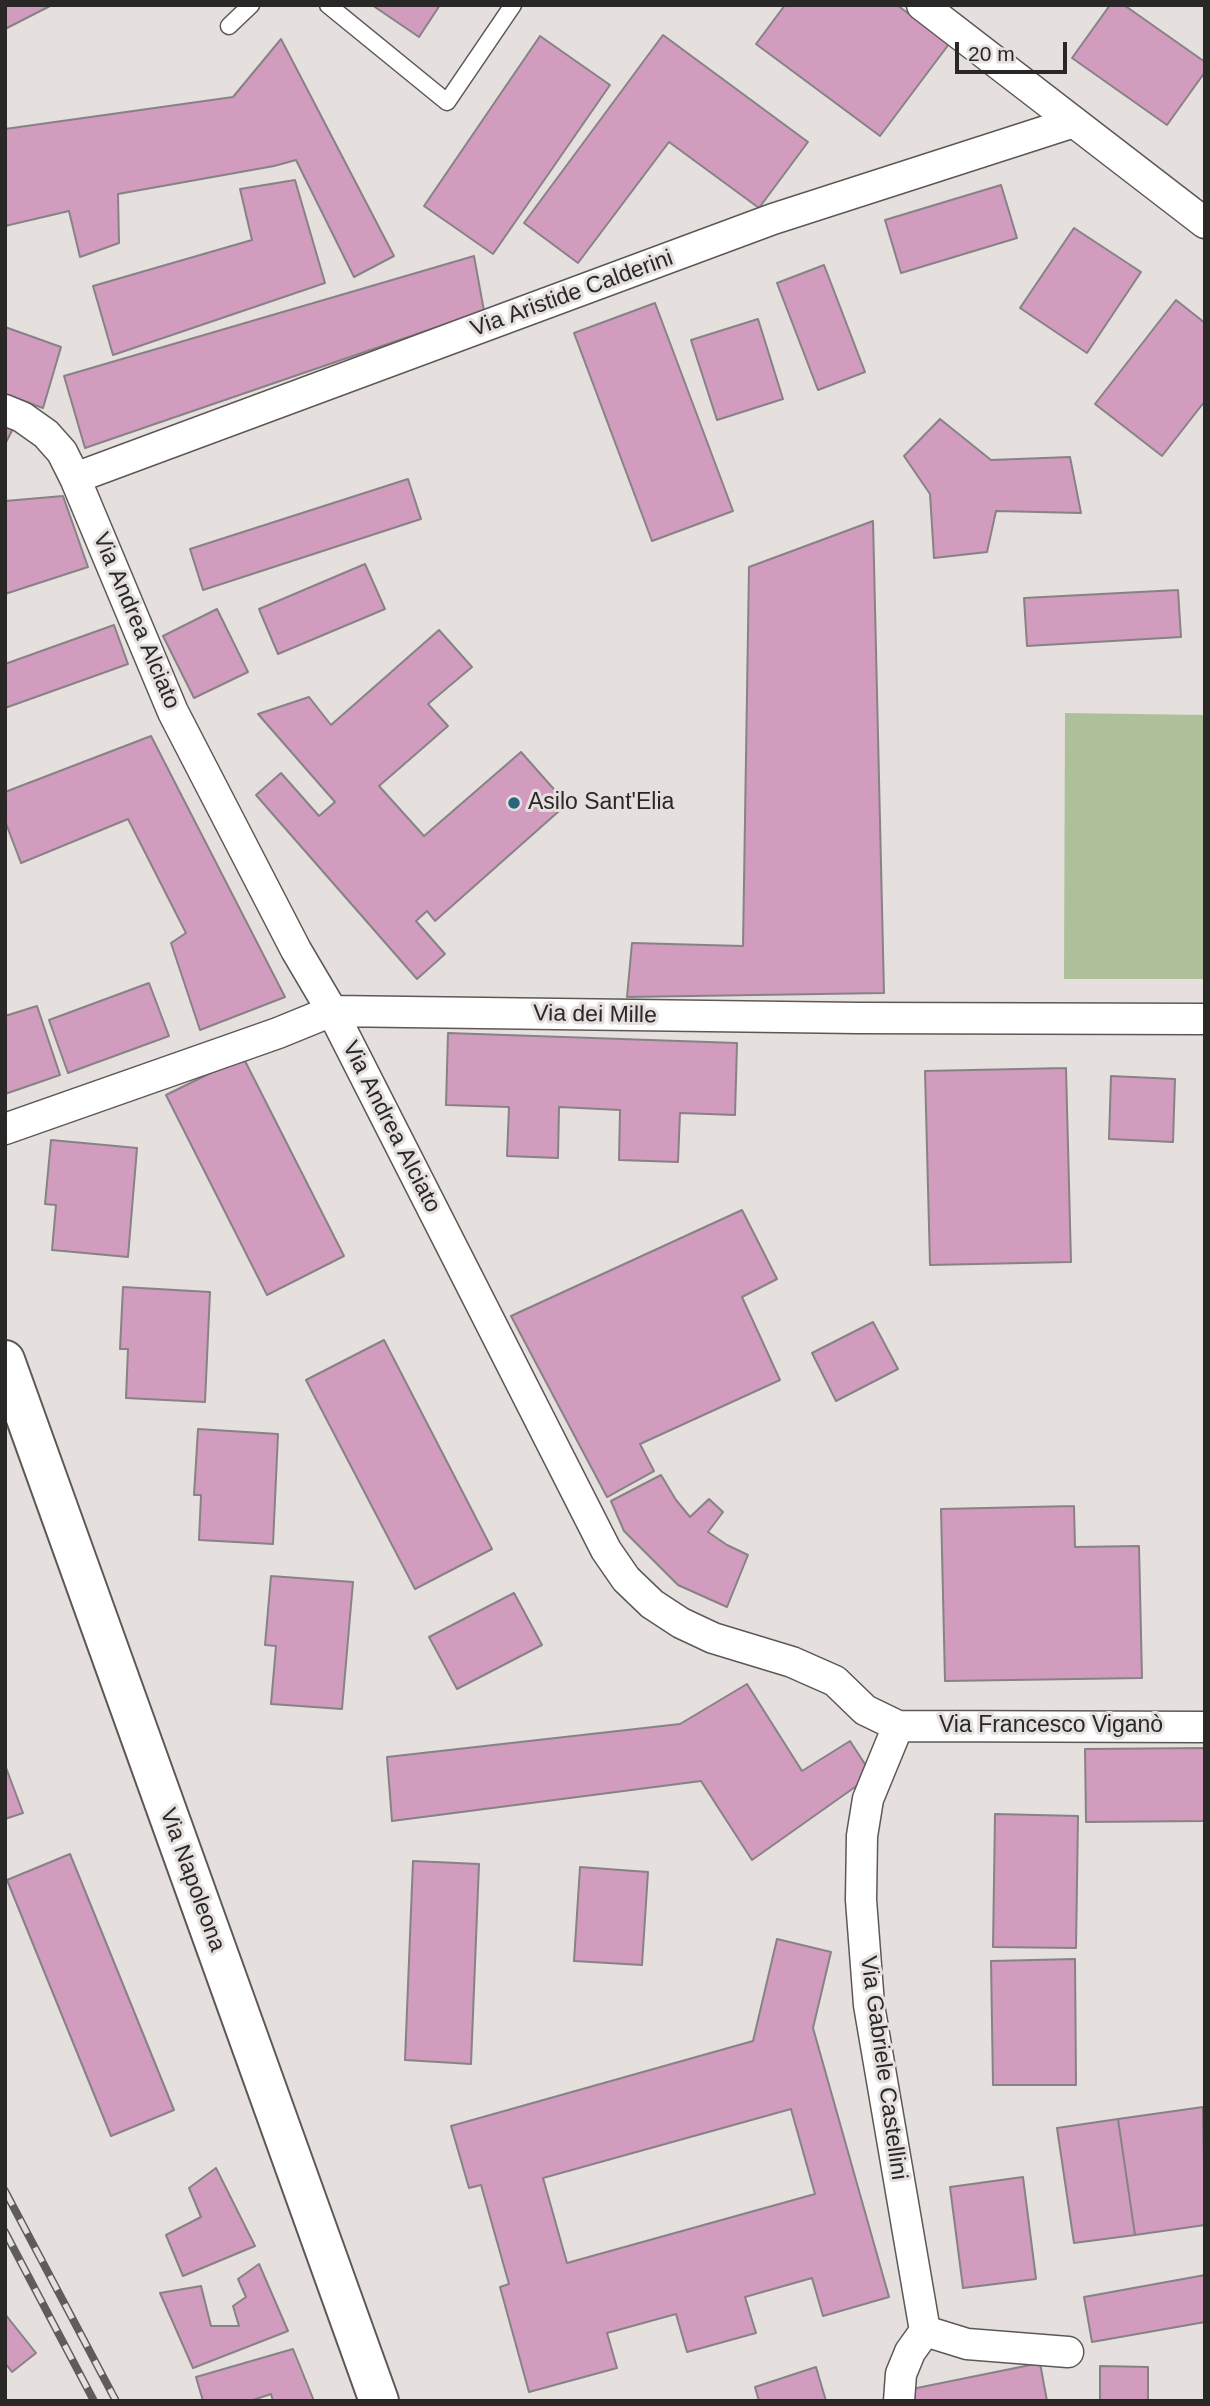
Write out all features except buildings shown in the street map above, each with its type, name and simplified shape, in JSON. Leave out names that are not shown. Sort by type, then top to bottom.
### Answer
[{"type":"main road","name":"Via Napoleona","points":[[5,1360],[379,2401]]},
{"type":"street","points":[[922,5],[1205,223]]},
{"type":"street","name":"Via Aristide Calderini","points":[[75,478],[774,219],[1074,122]]},
{"type":"street","name":"Via Andrea Alciato","points":[[5,410],[22,417],[46,434],[62,452],[173,712],[296,950],[332,1011],[606,1550],[626,1579],[652,1604],[681,1623],[713,1638],[792,1662],[835,1681],[865,1710],[898,1726]]},
{"type":"street","name":"Via dei Mille","points":[[5,1129],[265,1038],[332,1011],[1205,1019]]},
{"type":"street","name":"Via Francesco Viganò","points":[[898,1726],[1205,1727]]},
{"type":"street","name":"Via Gabriele Castellini","points":[[898,1726],[868,1799],[862,1836],[861,1900],[869,2004],[925,2330]]},
{"type":"street","points":[[899,2401],[901,2374],[910,2352],[925,2330],[967,2344],[1068,2351]]},
{"type":"lane","points":[[229,26],[251,5]]},
{"type":"lane","points":[[328,5],[447,102],[513,5]]},
{"type":"green space","points":[[1065,713],[1205,715],[1205,979],[1064,979]]},
{"type":"railway","points":[[5,2191],[116,2401]]},
{"type":"railway","points":[[5,2232],[94,2401]]},
{"type":"place","name":"Asilo Sant'Elia","points":[[514,803]]}]
